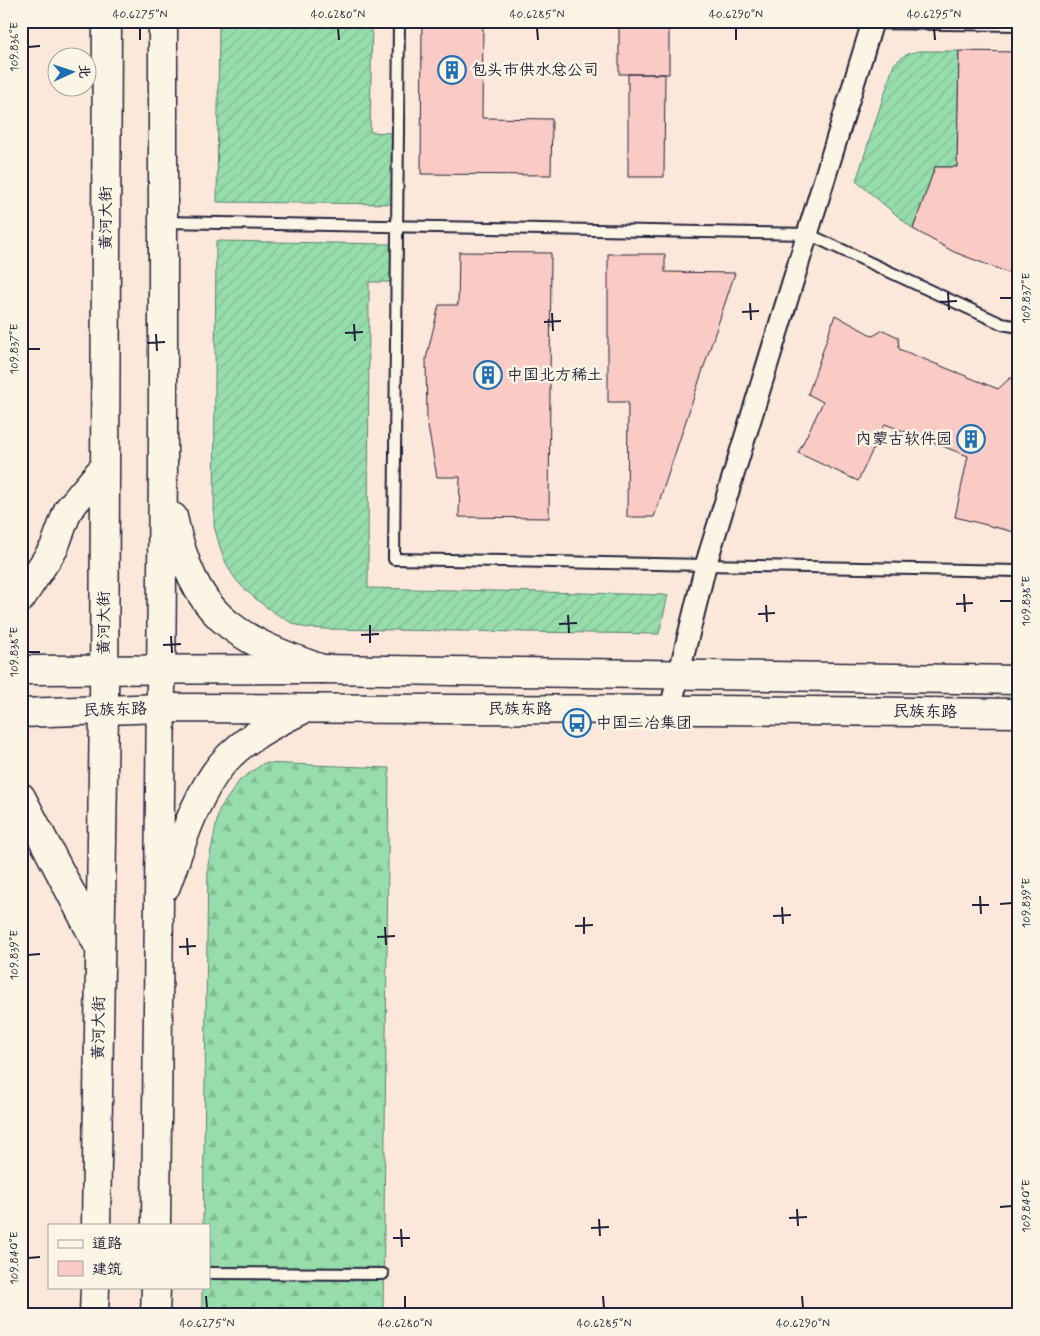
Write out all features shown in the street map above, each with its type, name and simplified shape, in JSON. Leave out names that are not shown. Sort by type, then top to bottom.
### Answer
[{"type":"main road","name":"黄河大街","points":[[96,1224],[104,710],[107,21]]},
{"type":"main road","points":[[156,1224],[162,708],[163,21]]},
{"type":"main road","points":[[21,598],[54,548],[68,510],[105,466]]},
{"type":"main road","points":[[163,466],[183,556],[194,581],[208,604],[234,630],[248,639],[274,652],[322,669]]},
{"type":"main road","name":"民族东路","points":[[21,670],[322,669],[1019,680]]},
{"type":"main road","name":"民族东路","points":[[21,713],[162,708],[304,708],[1019,714]]},
{"type":"main road","points":[[160,904],[196,808],[222,764],[268,727],[304,708]]},
{"type":"main road","points":[[21,797],[100,949]]},
{"type":"main road","points":[[94,1315],[95,1288]]},
{"type":"main road","points":[[156,1288],[156,1315]]},
{"type":"street","points":[[670,710],[706,564],[873,22]]},
{"type":"lane","points":[[399,21],[394,559],[1019,571]]},
{"type":"lane","points":[[873,22],[1019,24]]},
{"type":"lane","points":[[163,222],[808,234],[1002,324],[1019,328]]},
{"type":"lane","points":[[210,1273],[383,1274]]},
{"type":"green space","points":[[219,21],[372,21],[370,132],[392,133],[392,204],[217,202]]},
{"type":"green space","points":[[918,51],[959,51],[957,167],[935,167],[913,229],[856,181],[894,64],[905,55]]},
{"type":"green space","points":[[216,241],[391,244],[390,282],[369,282],[368,588],[668,595],[659,634],[308,628],[285,619],[247,592],[234,577],[227,565],[214,526]]},
{"type":"green space","points":[[264,763],[389,768],[383,1315],[202,1315],[202,1288],[210,1288],[210,1224],[203,1224],[208,865],[219,810],[240,780]]},
{"type":"building","name":"包头市供水总公司","points":[[422,21],[483,21],[482,118],[552,119],[551,175],[421,174]]},
{"type":"building","points":[[619,21],[669,21],[669,74],[619,74]]},
{"type":"building","points":[[959,51],[1019,52],[1019,277],[954,252],[913,229],[935,167],[957,167]]},
{"type":"building","points":[[628,74],[665,74],[664,177],[628,177]]},
{"type":"building","name":"中国北方稀土","points":[[459,252],[551,253],[549,518],[459,517],[460,477],[437,477],[427,421],[426,359],[439,305],[458,305]]},
{"type":"building","points":[[608,254],[665,254],[665,272],[735,273],[654,517],[627,517],[628,402],[608,402]]},
{"type":"building","name":"内蒙古软件园","points":[[835,315],[873,336],[883,330],[898,337],[899,349],[998,389],[1010,378],[1019,379],[1018,533],[955,517],[968,456],[885,424],[858,481],[798,453],[823,402],[808,394]]},
{"type":"place","name":"包头市供水总公司","points":[[452,70]]},
{"type":"place","name":"中国北方稀土","points":[[488,375]]},
{"type":"place","name":"内蒙古软件园","points":[[971,439]]},
{"type":"place","name":"中国二冶集团","points":[[577,723]]}]
